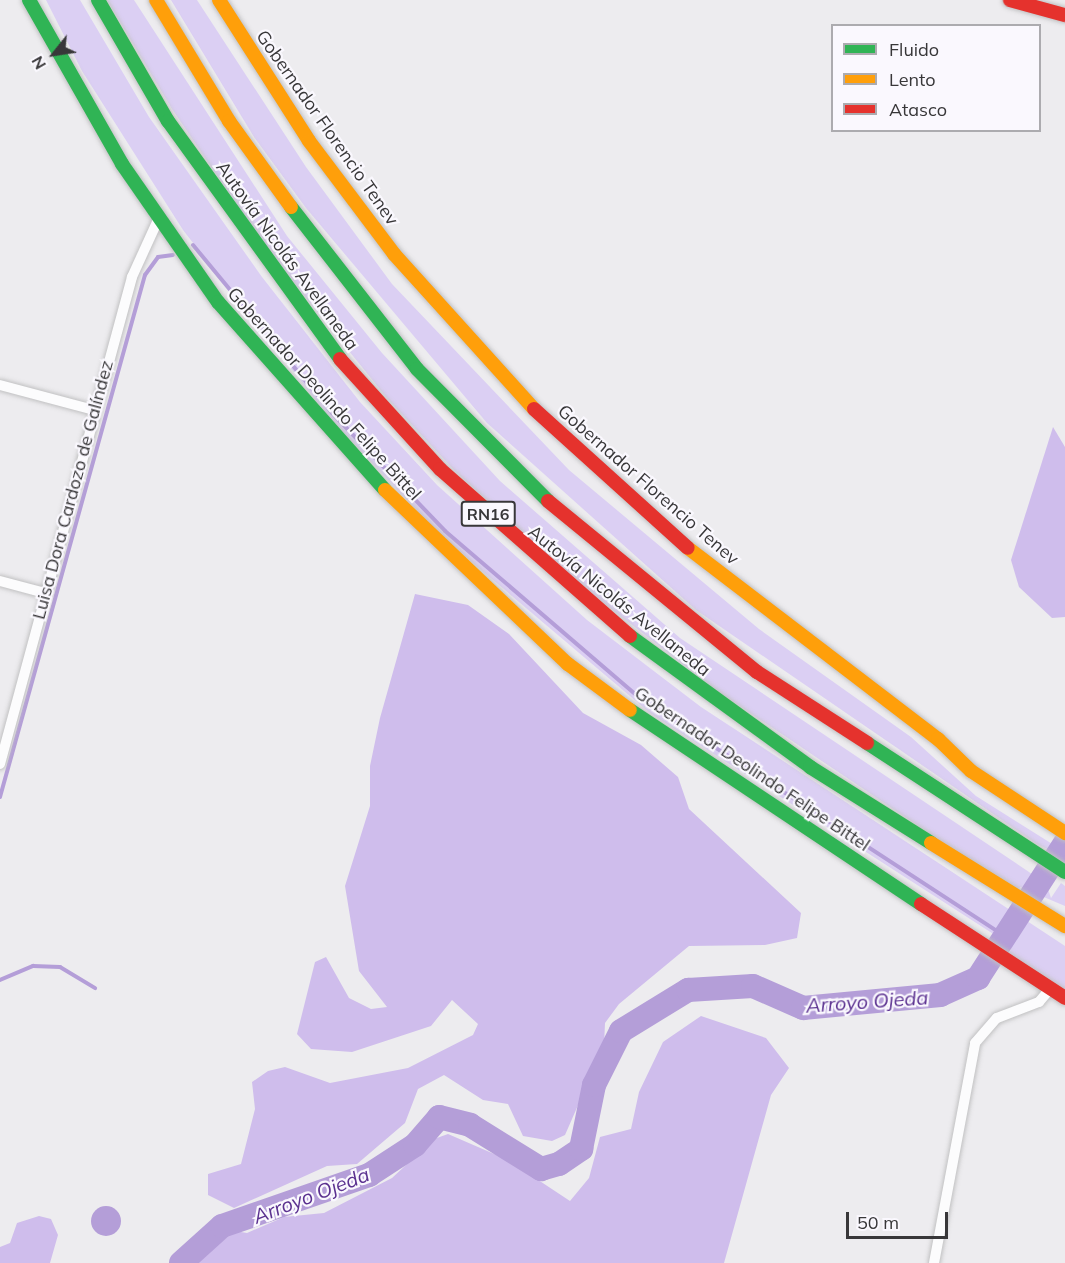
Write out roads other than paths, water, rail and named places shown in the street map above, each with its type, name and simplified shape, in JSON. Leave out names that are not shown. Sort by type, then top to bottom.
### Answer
[{"type":"main road","name":"Gobernador Deolindo Felipe Bittel","points":[[29,0],[158,220],[225,311],[349,453],[568,664],[688,752],[1065,998]]},
{"type":"main road","name":"Autovía Nicolás Avellaneda","points":[[98,0],[168,121],[270,269],[348,369],[440,469],[544,566],[680,676],[810,767],[1065,926]]},
{"type":"main road","name":"Autovía Nicolás Avellaneda","points":[[156,0],[196,71],[301,224],[388,335],[499,456],[596,545],[757,672],[1065,872]]},
{"type":"main road","name":"Gobernador Florencio Tenev","points":[[219,0],[309,141],[394,254],[468,341],[578,453],[708,565],[938,739],[971,771],[1060,830]]},
{"type":"main road","points":[[1010,0],[1065,15]]},
{"type":"street","name":"Luisa Dora Cardozo de Galíndez","points":[[0,764],[94,410],[132,277],[158,220]]},
{"type":"street","points":[[0,385],[94,410]]},
{"type":"street","points":[[0,581],[45,593]]},
{"type":"street","points":[[934,1263],[975,1043],[997,1018],[1039,1002],[1050,989]]},
{"type":"waterway","points":[[193,245],[332,413],[445,531],[641,699],[1003,935]]},
{"type":"waterway","points":[[0,797],[145,275],[158,257],[173,255]]},
{"type":"waterway","name":"Arroyo Ojeda","points":[[181,1263],[222,1226],[369,1175],[415,1145],[439,1117],[470,1125],[541,1169],[559,1164],[581,1149],[594,1085],[621,1031],[688,990],[753,986],[803,1008],[940,995],[978,978],[1065,843]]},
{"type":"waterway","points":[[0,980],[33,966],[60,967],[95,988]]}]
